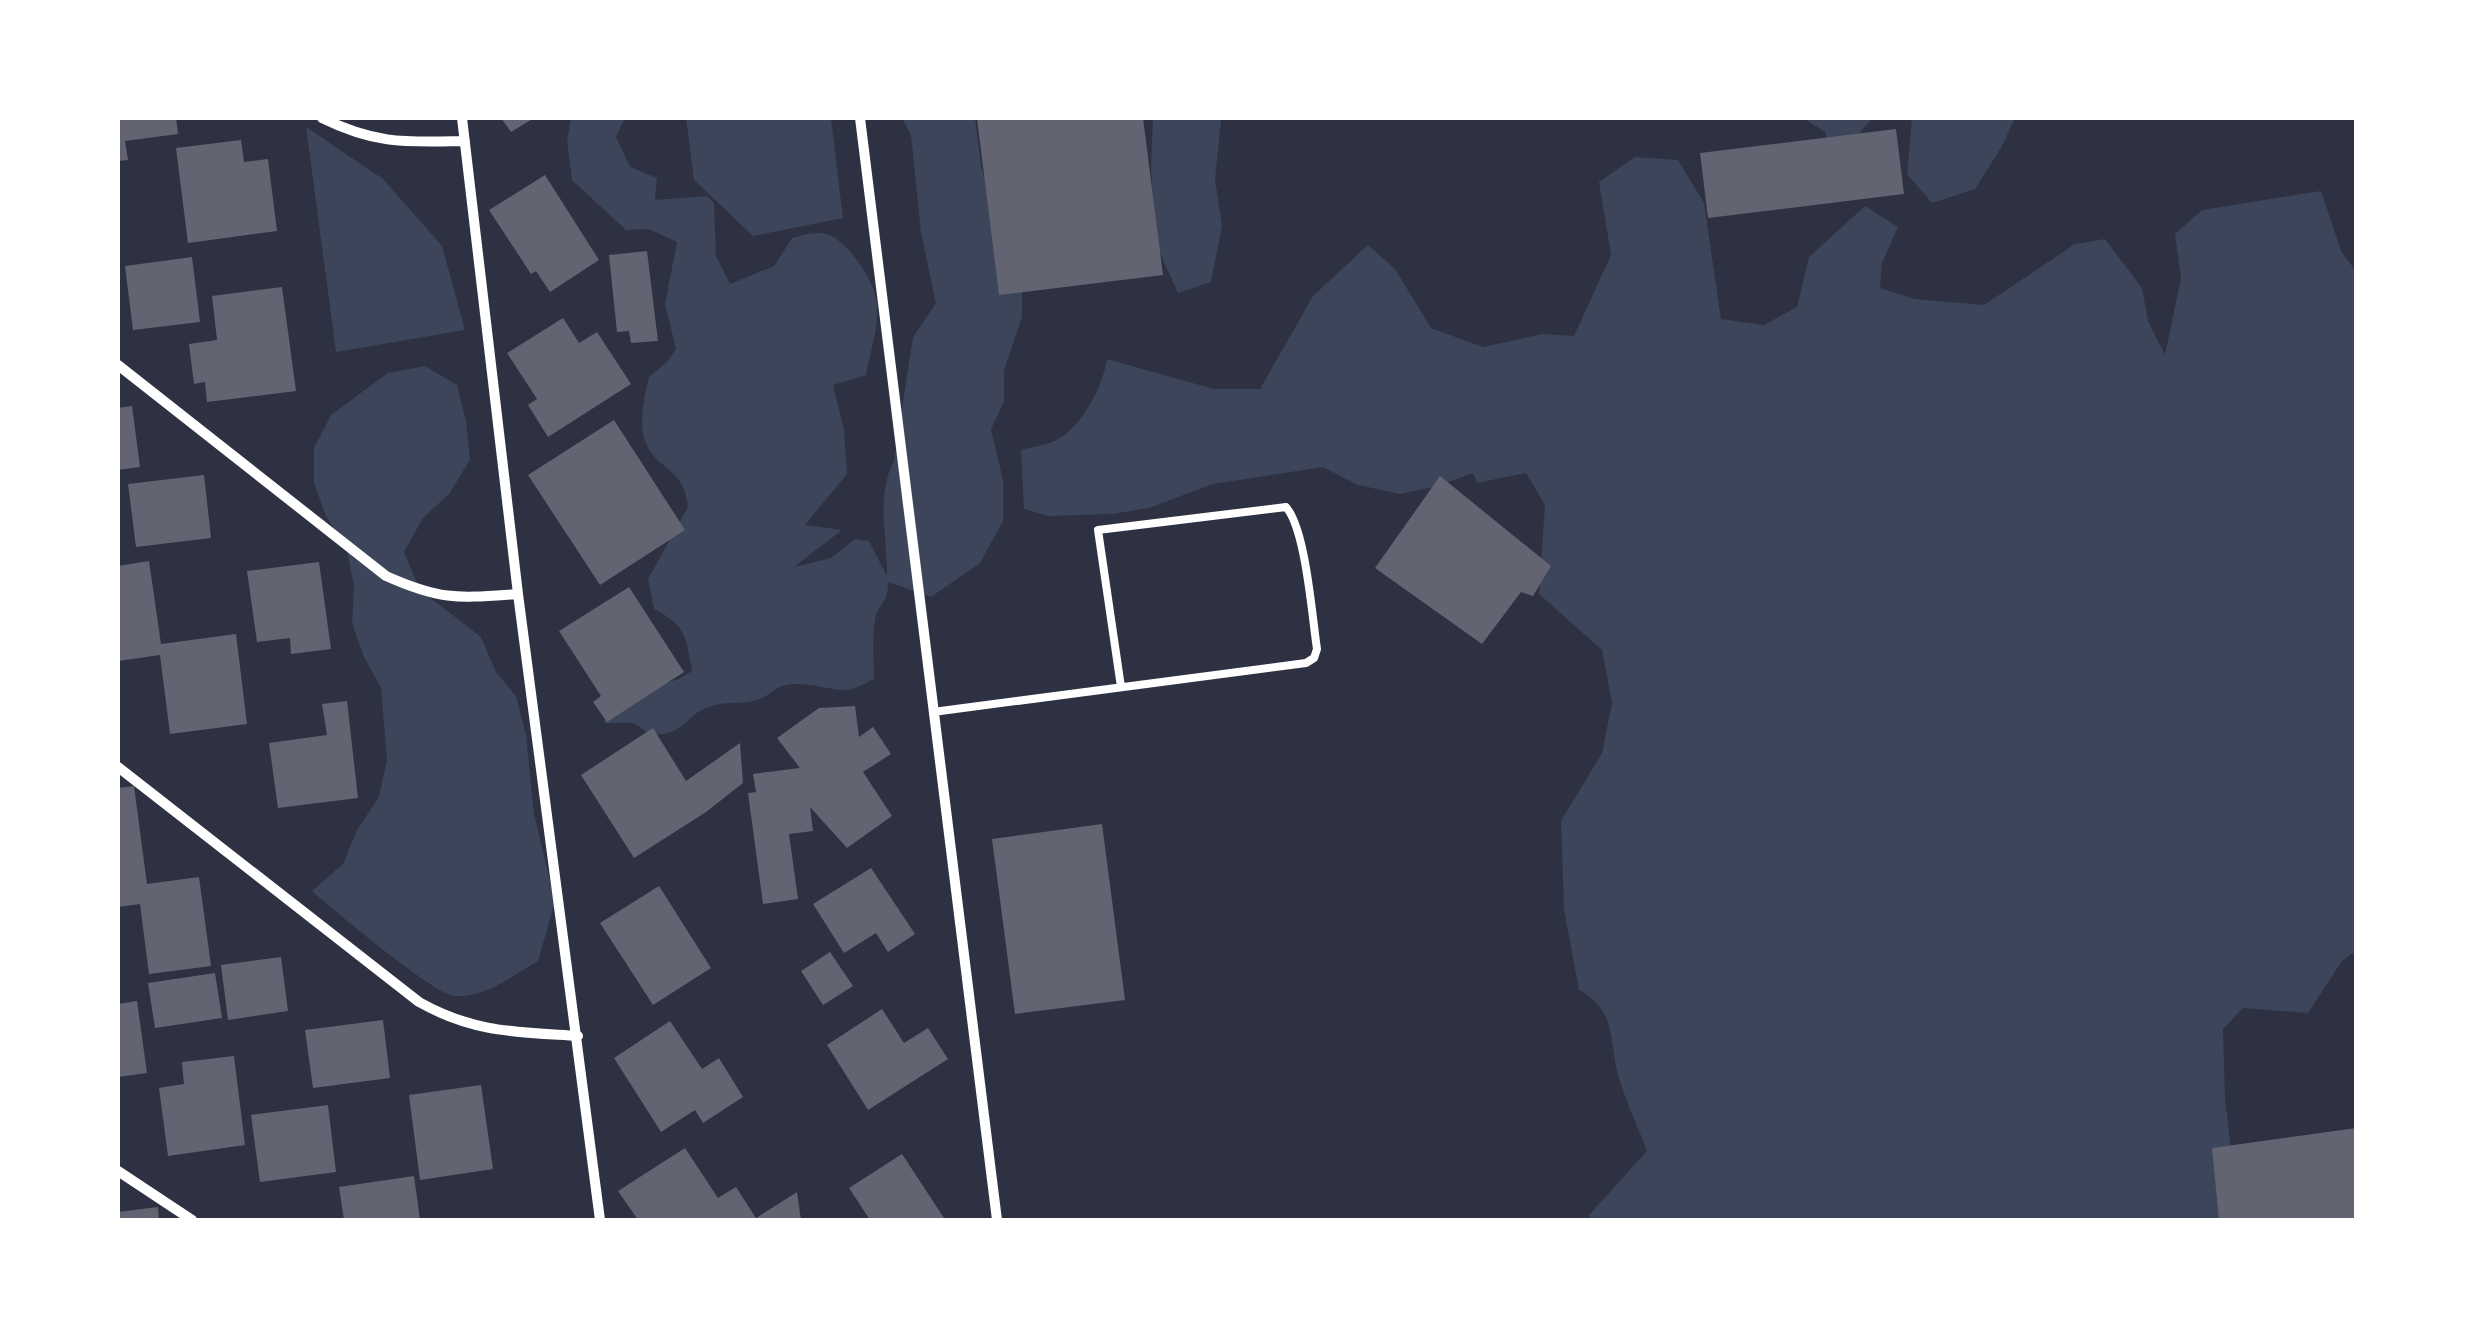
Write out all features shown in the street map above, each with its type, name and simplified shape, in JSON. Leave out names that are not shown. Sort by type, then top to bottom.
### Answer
[{"type":"street","points":[[322,118],[360,135],[392,142],[466,141]]},
{"type":"street","points":[[462,118],[518,594],[600,1220]]},
{"type":"street","points":[[860,118],[997,1220]]},
{"type":"street","points":[[118,366],[386,576],[449,599],[518,594]]},
{"type":"street","points":[[118,767],[450,1019],[484,1029],[578,1036]]},
{"type":"street","points":[[118,1171],[192,1220]]},
{"type":"lane","points":[[934,712],[1306,663],[1314,658],[1317,649],[1294,517],[1286,508],[1098,530],[1122,687]]},
{"type":"shaded area","points":[[571,118],[625,118],[616,137],[630,167],[657,178],[655,200],[707,196],[714,203],[716,256],[730,284],[774,266],[792,238],[811,234],[830,235],[861,265],[877,305],[866,375],[833,385],[844,430],[847,474],[805,525],[842,530],[794,567],[831,558],[855,539],[869,541],[887,576],[885,488],[894,461],[913,337],[936,303],[921,233],[911,135],[902,118],[975,118],[981,166],[1004,253],[1022,291],[1022,317],[1004,370],[1004,402],[991,429],[1003,480],[1003,521],[980,563],[931,597],[888,582],[875,620],[874,679],[845,690],[798,684],[782,686],[756,700],[705,708],[678,728],[661,734],[647,734],[633,723],[604,723],[606,712],[643,689],[679,679],[692,671],[683,633],[654,609],[648,579],[688,507],[681,483],[655,458],[642,426],[649,377],[676,349],[665,304],[677,242],[649,229],[626,230],[572,180],[567,141]]},
{"type":"shaded area","points":[[686,118],[831,118],[843,218],[753,236],[694,180]]},
{"type":"shaded area","points":[[1153,118],[1221,118],[1215,179],[1222,226],[1211,282],[1178,293],[1156,244],[1151,168]]},
{"type":"shaded area","points":[[1803,118],[1873,118],[1852,141],[1830,146],[1825,132]]},
{"type":"shaded area","points":[[1912,118],[2015,118],[1975,189],[1932,203],[1907,174]]},
{"type":"shaded area","points":[[306,127],[383,179],[442,246],[465,330],[336,352]]},
{"type":"shaded area","points":[[1635,157],[1678,160],[1704,203],[1721,319],[1764,325],[1797,307],[1809,257],[1865,206],[1898,227],[1882,263],[1880,288],[1915,299],[1984,305],[2075,244],[2105,239],[2142,288],[2148,321],[2165,355],[2181,278],[2175,234],[2202,210],[2321,191],[2342,253],[2356,271],[2356,951],[2342,961],[2308,1013],[2243,1008],[2223,1029],[2225,1098],[2237,1202],[2266,1210],[2270,1220],[1591,1220],[1589,1215],[1647,1151],[1619,1078],[1606,1018],[1601,1008],[1579,990],[1564,910],[1561,821],[1602,753],[1612,703],[1602,650],[1539,594],[1545,505],[1526,473],[1477,483],[1473,473],[1400,494],[1358,485],[1323,467],[1213,484],[1149,508],[1112,514],[1048,516],[1024,509],[1021,450],[1052,442],[1072,428],[1095,395],[1107,359],[1214,389],[1260,389],[1313,296],[1368,245],[1395,269],[1431,328],[1483,347],[1543,334],[1574,336],[1611,255],[1599,182]]},
{"type":"shaded area","points":[[425,366],[457,385],[470,460],[449,494],[423,518],[404,552],[420,590],[481,637],[496,672],[516,696],[526,735],[534,814],[555,902],[538,961],[498,985],[466,996],[454,996],[427,982],[312,891],[343,864],[357,830],[379,797],[387,760],[381,688],[352,623],[354,586],[347,550],[326,516],[314,483],[314,448],[331,415],[388,373]]},
{"type":"building","points":[[118,118],[176,118],[178,134],[125,141],[128,160],[118,161]]},
{"type":"building","points":[[501,118],[534,118],[511,132]]},
{"type":"building","points":[[977,118],[1143,118],[1163,275],[999,295]]},
{"type":"building","points":[[1896,129],[1904,194],[1708,218],[1700,153]]},
{"type":"building","points":[[241,140],[244,162],[268,159],[277,231],[188,243],[176,148]]},
{"type":"building","points":[[545,175],[599,260],[550,292],[536,271],[531,274],[489,210]]},
{"type":"building","points":[[647,251],[658,341],[631,343],[629,331],[617,332],[609,255]]},
{"type":"building","points":[[192,257],[200,322],[133,330],[125,266]]},
{"type":"building","points":[[282,287],[296,391],[207,402],[205,382],[194,384],[189,344],[217,340],[212,296]]},
{"type":"building","points":[[563,318],[579,343],[597,332],[631,384],[548,437],[528,405],[537,399],[507,353]]},
{"type":"building","points":[[132,406],[140,467],[118,470],[118,408]]},
{"type":"building","points":[[614,420],[685,530],[600,585],[528,475]]},
{"type":"building","points":[[204,475],[211,538],[136,547],[128,484]]},
{"type":"building","points":[[1440,476],[1551,566],[1533,596],[1521,592],[1482,644],[1375,568]]},
{"type":"building","points":[[149,561],[161,644],[236,634],[247,724],[170,734],[160,655],[118,661],[118,566]]},
{"type":"building","points":[[319,562],[331,649],[291,654],[290,638],[257,642],[247,571]]},
{"type":"building","points":[[629,587],[684,672],[607,722],[593,702],[601,696],[559,631]]},
{"type":"building","points":[[347,701],[358,798],[278,808],[269,743],[327,735],[322,704]]},
{"type":"building","points":[[855,706],[859,737],[873,727],[891,754],[863,772],[892,816],[847,848],[810,807],[813,831],[789,834],[798,899],[763,904],[748,793],[756,792],[753,774],[800,768],[777,738],[819,708]]},
{"type":"building","points":[[653,728],[686,781],[740,743],[743,783],[634,858],[581,775]]},
{"type":"building","points":[[134,786],[147,884],[199,877],[211,966],[149,974],[140,904],[118,907],[118,788]]},
{"type":"building","points":[[1102,824],[1125,1000],[1015,1014],[992,839]]},
{"type":"building","points":[[871,868],[915,934],[888,952],[876,933],[844,953],[813,904]]},
{"type":"building","points":[[659,886],[711,968],[653,1005],[600,923]]},
{"type":"building","points":[[830,952],[853,986],[823,1005],[801,971]]},
{"type":"building","points":[[281,957],[288,1011],[228,1020],[221,965]]},
{"type":"building","points":[[215,973],[222,1018],[155,1028],[148,983]]},
{"type":"building","points":[[137,1001],[147,1073],[118,1077],[118,1004]]},
{"type":"building","points":[[882,1009],[904,1043],[928,1028],[948,1059],[868,1110],[827,1045]]},
{"type":"building","points":[[383,1020],[390,1078],[313,1088],[305,1030]]},
{"type":"building","points":[[670,1021],[702,1069],[719,1058],[743,1097],[703,1123],[695,1110],[661,1132],[614,1058]]},
{"type":"building","points":[[234,1056],[245,1145],[168,1156],[159,1088],[184,1084],[182,1062]]},
{"type":"building","points":[[481,1085],[493,1169],[420,1180],[409,1095]]},
{"type":"building","points":[[328,1105],[336,1172],[260,1182],[251,1115]]},
{"type":"building","points":[[2356,1128],[2356,1220],[2219,1220],[2212,1148]]},
{"type":"building","points":[[685,1148],[718,1198],[736,1187],[756,1218],[797,1192],[801,1220],[638,1220],[618,1191]]},
{"type":"building","points":[[902,1154],[944,1218],[870,1220],[849,1188]]},
{"type":"building","points":[[414,1176],[420,1220],[344,1220],[339,1187]]},
{"type":"building","points":[[158,1207],[159,1220],[118,1220],[118,1212]]}]
